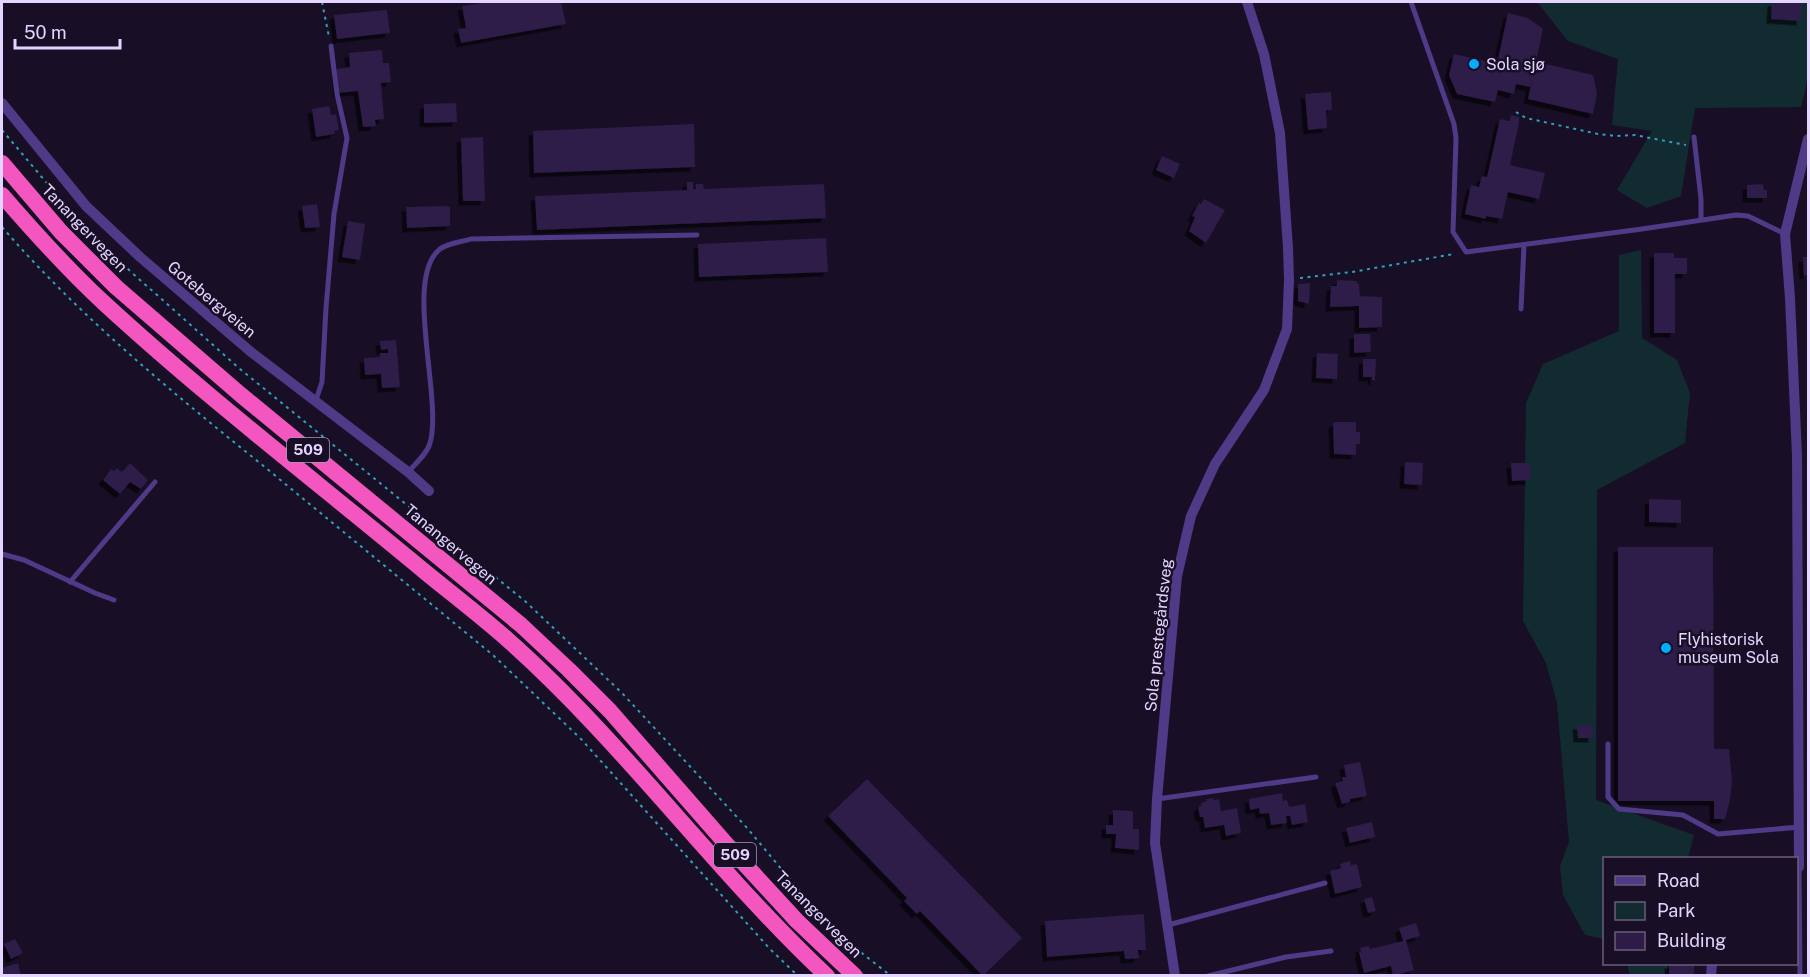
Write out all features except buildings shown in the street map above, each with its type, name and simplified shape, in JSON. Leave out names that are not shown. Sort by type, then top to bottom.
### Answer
[{"type":"highway","name":"Tanangervegen","points":[[2,163],[61,232],[125,295],[233,388],[521,625],[569,670],[610,711],[796,921],[855,975]]},
{"type":"highway","name":"509","points":[[2,195],[46,246],[102,302],[228,410],[508,640],[596,725],[783,934],[827,975]]},
{"type":"street","name":"Sola prestegårdsveg","points":[[1175,975],[1155,843],[1177,576],[1191,516],[1215,464],[1264,390],[1287,329],[1289,279],[1280,133],[1264,54],[1247,2]]},
{"type":"street","name":"Gotebergveien","points":[[2,103],[86,206],[140,257],[251,352],[316,400],[429,490]]},
{"type":"street","points":[[1798,869],[1800,827],[1798,466],[1785,234],[1809,139]]},
{"type":"lane","points":[[1411,2],[1454,124],[1456,138],[1454,232],[1466,252],[1736,214],[1748,216],[1785,234]]},
{"type":"lane","points":[[316,400],[322,382],[334,214],[347,138],[337,94],[331,46]]},
{"type":"lane","points":[[1694,137],[1701,219]]},
{"type":"lane","points":[[408,472],[430,445],[432,434],[425,291],[427,271],[432,258],[441,248],[471,239],[697,235]]},
{"type":"lane","points":[[1521,309],[1524,245]]},
{"type":"lane","points":[[70,582],[155,482]]},
{"type":"lane","points":[[2,554],[30,563],[114,600]]},
{"type":"lane","points":[[1608,744],[1608,797],[1619,809],[1683,815],[1718,834],[1800,827]]},
{"type":"lane","points":[[1157,799],[1316,777]]},
{"type":"lane","points":[[1798,869],[1800,975]]},
{"type":"lane","points":[[1167,925],[1325,883]]},
{"type":"lane","points":[[1208,975],[1286,957],[1331,951]]},
{"type":"path","points":[[322,2],[331,46]]},
{"type":"path","points":[[1516,112],[1526,118],[1598,134],[1635,135],[1676,141],[1696,148]]},
{"type":"path","points":[[2,226],[31,260],[88,317],[149,371],[502,663],[581,739],[700,873],[770,949],[798,975]]},
{"type":"path","points":[[1289,279],[1352,272],[1466,252]]},
{"type":"green space","points":[[1537,2],[1808,2],[1808,78],[1801,107],[1695,108],[1681,196],[1647,208],[1617,190],[1652,131],[1612,125],[1618,59],[1568,41]]},
{"type":"green space","points":[[1641,250],[1642,338],[1677,360],[1690,393],[1685,443],[1597,490],[1596,800],[1694,835],[1688,857],[1603,857],[1603,939],[1585,935],[1563,895],[1560,866],[1569,842],[1557,703],[1546,663],[1523,621],[1526,403],[1543,364],[1619,331],[1619,255]]},
{"type":"green space","points":[[1627,965],[1668,965],[1666,976],[1630,975]]},
{"type":"place","name":"Sola sjø","points":[[1474,64]]},
{"type":"place","name":"Flyhistorisk museum Sola","points":[[1666,648]]}]
